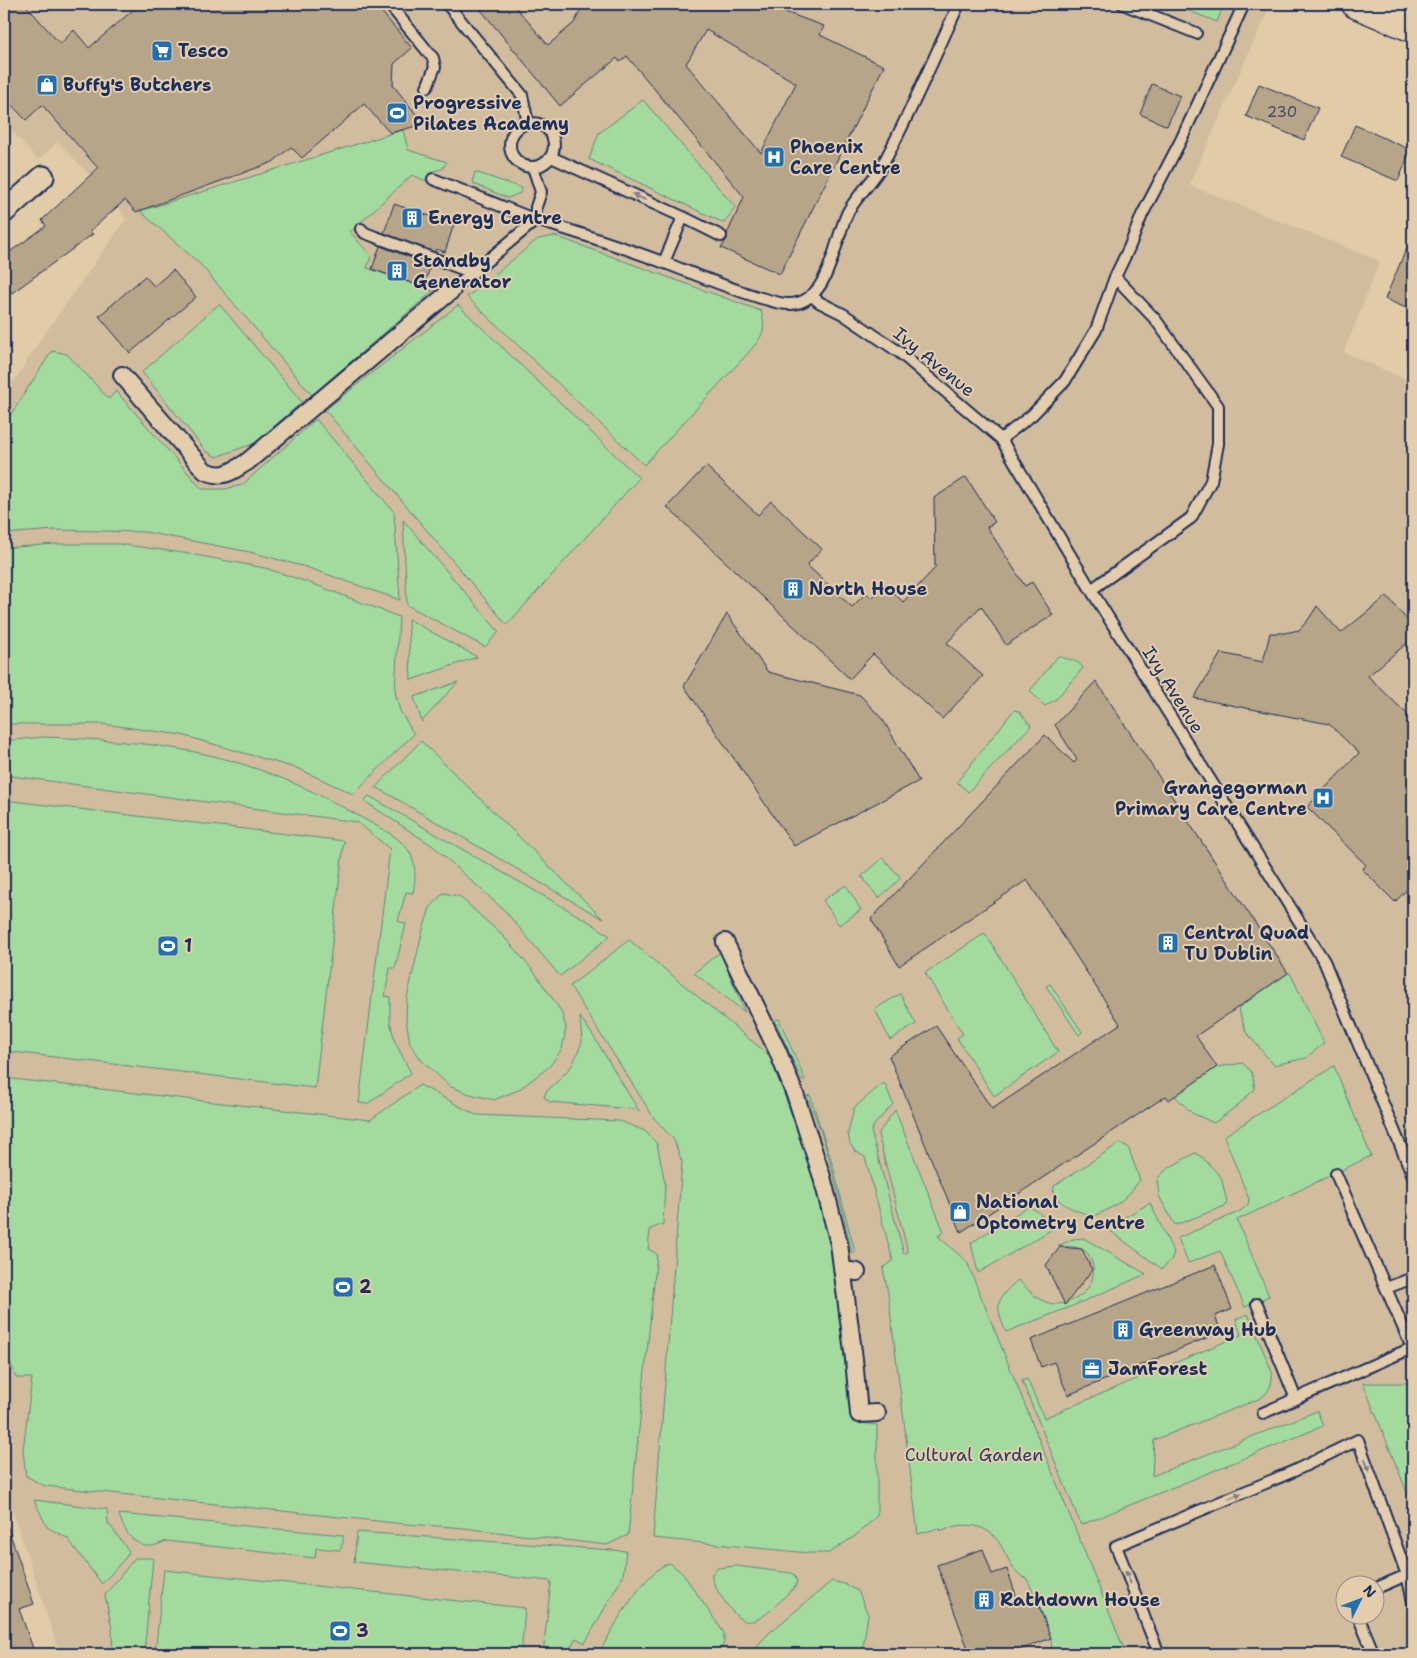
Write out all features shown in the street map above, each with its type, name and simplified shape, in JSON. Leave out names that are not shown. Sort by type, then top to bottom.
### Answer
[{"type":"main road","points":[[1356,4],[1413,28]]},
{"type":"street","points":[[4,212],[43,177]]},
{"type":"street","points":[[122,375],[205,470],[216,476],[230,473],[247,462],[452,290]]},
{"type":"street","points":[[725,942],[801,1090],[839,1244],[850,1271],[860,1372],[859,1414],[877,1413]]},
{"type":"lane","points":[[389,4],[433,58],[435,67],[427,87]]},
{"type":"lane","points":[[446,4],[522,95],[528,123]]},
{"type":"lane","points":[[433,179],[536,220],[664,262],[740,291],[789,304],[800,303],[812,295],[826,275],[849,210],[871,182],[886,158],[907,118],[960,4]]},
{"type":"lane","points":[[1123,4],[1196,33]]},
{"type":"lane","points":[[1001,439],[1032,415],[1065,381],[1096,330],[1115,277],[1142,216],[1181,140],[1244,4]]},
{"type":"lane","points":[[535,122],[548,129],[555,142],[552,157],[540,166],[533,168],[514,158],[510,144],[515,130],[521,125],[528,123],[535,122]]},
{"type":"lane","points":[[552,157],[721,236]]},
{"type":"lane","points":[[533,168],[541,192],[536,207],[536,220]]},
{"type":"lane","points":[[664,262],[683,217]]},
{"type":"lane","points":[[452,290],[536,220]]},
{"type":"lane","points":[[361,229],[366,233],[472,273]]},
{"type":"lane","points":[[1091,590],[1191,518],[1211,481],[1218,444],[1218,406],[1155,319],[1115,277]]},
{"type":"lane","name":"Ivy Avenue","points":[[812,295],[819,302],[843,314],[899,352],[1001,439],[1091,590],[1324,961],[1413,1176]]},
{"type":"lane","points":[[1263,1413],[1413,1349],[1336,1174]]},
{"type":"lane","points":[[1386,1288],[1413,1278]]},
{"type":"lane","points":[[1257,1304],[1296,1399]]},
{"type":"lane","points":[[1159,1654],[1116,1546],[1294,1471],[1358,1440],[1407,1575],[1413,1602]]},
{"type":"lane","points":[[1384,1585],[1407,1575]]},
{"type":"lane","points":[[1362,1626],[1374,1654]]},
{"type":"shaded area","points":[[4,4],[1271,4],[1189,185],[1380,261],[1344,352],[1413,383],[1413,1654],[60,1654],[4,1485],[4,397],[41,339],[126,219],[114,200],[58,142],[38,160],[4,122]]},
{"type":"green space","points":[[1172,4],[1224,4],[1217,22]]},
{"type":"green space","points":[[643,100],[735,207],[724,223],[589,159],[599,133]]},
{"type":"green space","points":[[403,130],[408,150],[447,162],[442,169],[433,171],[429,182],[412,175],[350,232],[371,256],[367,268],[433,291],[312,395],[200,264],[140,211]]},
{"type":"green space","points":[[475,172],[522,188],[520,193],[508,198],[474,184]]},
{"type":"green space","points":[[555,236],[761,311],[763,329],[757,342],[644,465],[467,297],[538,239]]},
{"type":"green space","points":[[219,304],[302,402],[255,443],[216,457],[206,451],[142,372]]},
{"type":"green space","points":[[458,305],[639,478],[507,625],[325,410]]},
{"type":"green space","points":[[52,351],[67,354],[109,399],[116,391],[202,489],[225,489],[242,485],[316,419],[394,512],[400,600],[306,567],[250,552],[145,532],[55,530],[4,534],[4,425]]},
{"type":"green space","points":[[403,520],[499,632],[485,647],[407,605]]},
{"type":"green space","points":[[55,544],[119,544],[190,554],[265,568],[316,585],[399,617],[395,692],[400,711],[414,734],[353,794],[299,769],[182,735],[103,724],[4,724],[4,548]]},
{"type":"green space","points":[[408,619],[477,657],[411,680]]},
{"type":"green space","points":[[1058,656],[1075,661],[1083,668],[1056,699],[1045,706],[1030,691]]},
{"type":"green space","points":[[458,682],[423,720],[422,722],[414,697]]},
{"type":"green space","points":[[1014,710],[1019,711],[1031,726],[968,792],[957,782]]},
{"type":"green space","points":[[44,737],[139,743],[195,752],[239,763],[282,778],[324,797],[386,831],[401,842],[412,857],[415,868],[415,880],[413,893],[406,892],[398,921],[406,924],[395,968],[390,968],[385,996],[390,997],[390,1021],[395,1042],[411,1073],[367,1104],[359,1103],[390,849],[357,822],[4,775],[4,741]]},
{"type":"green space","points":[[421,741],[596,912],[603,919],[376,787]]},
{"type":"green space","points":[[369,796],[591,923],[610,936],[560,976],[505,911],[433,846],[364,801]]},
{"type":"green space","name":"1","points":[[4,800],[344,841],[315,1088],[4,1051]]},
{"type":"green space","points":[[883,858],[901,878],[879,898],[864,878],[861,877]]},
{"type":"green space","points":[[846,885],[861,910],[839,925],[823,900]]},
{"type":"green space","points":[[443,893],[459,896],[505,938],[535,973],[561,1011],[566,1028],[562,1049],[549,1067],[518,1090],[494,1100],[451,1087],[423,1062],[410,1044],[406,1018],[407,998],[422,933],[430,908]]},
{"type":"green space","points":[[985,933],[1058,1052],[994,1096],[957,1038],[963,1034],[925,973]]},
{"type":"green space","points":[[629,940],[770,1056],[811,1167],[830,1241],[852,1422],[877,1425],[877,1516],[855,1536],[829,1553],[809,1553],[653,1538],[682,1162],[674,1140],[654,1118],[570,986]]},
{"type":"green space","points":[[720,952],[745,1012],[694,973]]},
{"type":"green space","points":[[1290,973],[1324,1043],[1306,1058],[1274,1065],[1246,1032],[1238,1008]]},
{"type":"green space","points":[[1050,984],[1082,1032],[1079,1035],[1046,986]]},
{"type":"green space","points":[[900,994],[916,1024],[890,1040],[875,1009]]},
{"type":"green space","points":[[580,1017],[639,1111],[550,1102],[544,1097],[546,1092],[573,1064],[582,1042]]},
{"type":"green space","points":[[779,1019],[805,1080],[802,1081],[775,1020]]},
{"type":"green space","points":[[1243,1063],[1252,1073],[1255,1089],[1214,1123],[1192,1113],[1175,1096],[1217,1067]]},
{"type":"green space","points":[[1334,1066],[1371,1156],[1237,1220],[1269,1296],[1245,1307],[1220,1251],[1188,1263],[1178,1238],[1239,1212],[1248,1205],[1249,1199],[1224,1136]]},
{"type":"green space","name":"2","points":[[4,1078],[370,1120],[420,1085],[476,1115],[620,1121],[645,1131],[657,1144],[665,1183],[663,1224],[650,1229],[648,1249],[657,1254],[628,1535],[607,1545],[454,1527],[405,1524],[45,1486],[26,1476],[23,1450],[32,1378],[16,1378],[4,1344]]},
{"type":"green space","name":"Cultural Garden","points":[[882,1084],[885,1084],[893,1104],[871,1131],[904,1254],[908,1252],[878,1134],[895,1110],[944,1232],[938,1236],[967,1262],[1126,1654],[1052,1654],[1051,1638],[1027,1579],[1013,1567],[993,1535],[975,1526],[962,1525],[940,1531],[939,1528],[918,1534],[888,1293],[883,1268],[893,1261],[865,1157],[855,1151],[850,1144],[848,1133],[854,1108]]},
{"type":"green space","points":[[810,1095],[833,1166],[855,1253],[852,1253],[822,1134],[807,1096]]},
{"type":"green space","points":[[1120,1143],[1128,1147],[1140,1180],[1120,1202],[1094,1216],[1066,1206],[1057,1199],[1053,1194],[1054,1186]]},
{"type":"green space","points":[[1195,1153],[1203,1158],[1221,1177],[1227,1202],[1225,1206],[1175,1225],[1159,1196],[1157,1179],[1167,1169]]},
{"type":"green space","points":[[1150,1203],[1174,1253],[1171,1260],[1162,1269],[1109,1230],[1111,1225]]},
{"type":"green space","points":[[1027,1207],[1042,1215],[1051,1230],[978,1273],[971,1243]]},
{"type":"green space","points":[[1083,1238],[1146,1274],[1006,1332],[1000,1315],[999,1303],[1005,1292],[1018,1280],[1038,1298],[1051,1303],[1061,1304],[1071,1301],[1087,1289],[1092,1280],[1093,1270],[1089,1255],[1079,1248],[1058,1246],[1073,1239]]},
{"type":"green space","points":[[1248,1314],[1272,1372],[1272,1380],[1268,1391],[1259,1399],[1154,1440],[1152,1476],[1317,1411],[1323,1426],[1081,1525],[1022,1381],[1027,1379],[1044,1418],[1241,1335],[1236,1319]]},
{"type":"green space","points":[[1363,1383],[1410,1383],[1413,1386],[1413,1507]]},
{"type":"green space","points":[[34,1500],[107,1509],[108,1523],[129,1551],[126,1557],[102,1584],[67,1538],[47,1527]]},
{"type":"green space","points":[[119,1514],[343,1535],[343,1542],[340,1550],[316,1548],[315,1558],[167,1541],[147,1546],[141,1545],[128,1535]]},
{"type":"green space","points":[[357,1532],[626,1551],[623,1576],[585,1643],[576,1638],[567,1654],[543,1654],[551,1581],[354,1562]]},
{"type":"green space","points":[[135,1558],[153,1558],[144,1654],[113,1654],[112,1629],[105,1595]]},
{"type":"green space","points":[[670,1563],[683,1574],[724,1633],[724,1642],[719,1654],[603,1654],[601,1650],[631,1600],[651,1576]]},
{"type":"green space","points":[[736,1566],[791,1573],[797,1581],[795,1587],[766,1614],[754,1621],[744,1621],[729,1607],[716,1588],[712,1578],[712,1574],[717,1568]]},
{"type":"green space","name":"3","points":[[164,1570],[525,1608],[521,1654],[155,1654]]},
{"type":"green space","points":[[832,1581],[844,1584],[858,1591],[868,1615],[862,1654],[755,1654],[758,1645],[769,1633]]},
{"type":"building","points":[[4,4],[25,4],[60,44],[74,30],[89,48],[140,4],[375,4],[412,48],[394,64],[393,85],[424,124],[390,133],[364,104],[302,158],[291,147],[273,162],[136,212],[125,200],[90,231],[93,234],[12,293],[4,282],[4,256],[46,226],[42,220],[98,168],[42,105],[26,120],[4,97]]},
{"type":"building","points":[[476,4],[513,4],[548,45],[574,23],[584,4],[769,4],[824,26],[820,35],[884,66],[780,274],[721,248],[727,239],[727,234],[744,197],[627,56],[620,62],[617,58],[560,106]],"holes":[[[706,30],[796,83],[761,153],[686,64]]]},
{"type":"building","points":[[1152,84],[1180,96],[1167,126],[1140,114]]},
{"type":"building","points":[[1259,84],[1318,108],[1304,140],[1246,116]]},
{"type":"building","points":[[1355,125],[1411,150],[1398,181],[1341,157]]},
{"type":"building","name":"Energy Centre","points":[[394,204],[454,224],[445,252],[436,249],[435,252],[384,233]]},
{"type":"building","points":[[1413,233],[1413,311],[1385,299]]},
{"type":"building","points":[[380,246],[431,265],[423,287],[372,269]]},
{"type":"building","points":[[173,270],[196,297],[130,353],[99,316],[145,276],[154,286]]},
{"type":"building","name":"North House","points":[[706,466],[758,515],[771,501],[822,549],[807,565],[852,607],[866,593],[872,598],[885,584],[903,602],[935,568],[934,498],[966,477],[995,522],[987,527],[1025,586],[1032,582],[1053,615],[1006,645],[981,606],[947,643],[983,676],[942,719],[873,654],[850,679],[667,507]]},
{"type":"building","points":[[1387,596],[1413,627],[1413,638],[1368,676],[1413,720],[1413,883],[1395,902],[1362,869],[1366,865],[1307,807],[1359,753],[1329,724],[1194,698],[1221,653],[1263,662],[1270,633],[1299,630],[1317,606],[1341,633]]},
{"type":"building","points":[[727,614],[768,672],[860,695],[883,720],[919,781],[794,846],[684,686]]},
{"type":"building","name":"Central Quad TU Dublin","points":[[1096,681],[1288,973],[1196,1036],[1217,1067],[1169,1100],[1166,1096],[961,1232],[889,1056],[936,1026],[992,1109],[1120,1024],[1027,880],[899,966],[871,919],[1045,735],[1074,763],[1077,760],[1055,725]]},
{"type":"building","points":[[1060,1247],[1082,1249],[1092,1270],[1065,1305],[1046,1265]]},
{"type":"building","name":"Greenway Hub","points":[[1215,1265],[1232,1309],[1215,1316],[1221,1332],[1068,1395],[1054,1362],[1041,1367],[1031,1340]]},
{"type":"building","points":[[7,1525],[34,1604],[19,1609],[35,1654],[11,1654],[4,1633],[4,1526]]},
{"type":"building","name":"Rathdown House","points":[[983,1549],[992,1574],[1007,1569],[1019,1604],[1036,1598],[1051,1638],[1020,1650],[1021,1654],[970,1654],[937,1565]]},
{"type":"place","name":"Tesco","points":[[162,51]]},
{"type":"place","name":"Buffy's Butchers","points":[[47,85]]},
{"type":"place","name":"Progressive Pilates Academy","points":[[397,113]]},
{"type":"place","name":"Phoenix Care Centre","points":[[774,157]]},
{"type":"place","name":"Energy Centre","points":[[412,218]]},
{"type":"place","name":"Standby Generator","points":[[397,271]]},
{"type":"place","name":"North House","points":[[793,589]]},
{"type":"place","name":"Grangegorman Primary Care Centre","points":[[1323,798]]},
{"type":"place","name":"Central Quad TU Dublin","points":[[1168,943]]},
{"type":"place","name":"1","points":[[168,946]]},
{"type":"place","name":"National Optometry Centre","points":[[960,1212]]},
{"type":"place","name":"2","points":[[343,1287]]},
{"type":"place","name":"Greenway Hub","points":[[1123,1330]]},
{"type":"place","name":"JamForest","points":[[1092,1369]]},
{"type":"place","name":"Rathdown House","points":[[984,1600]]},
{"type":"place","name":"3","points":[[340,1631]]}]
